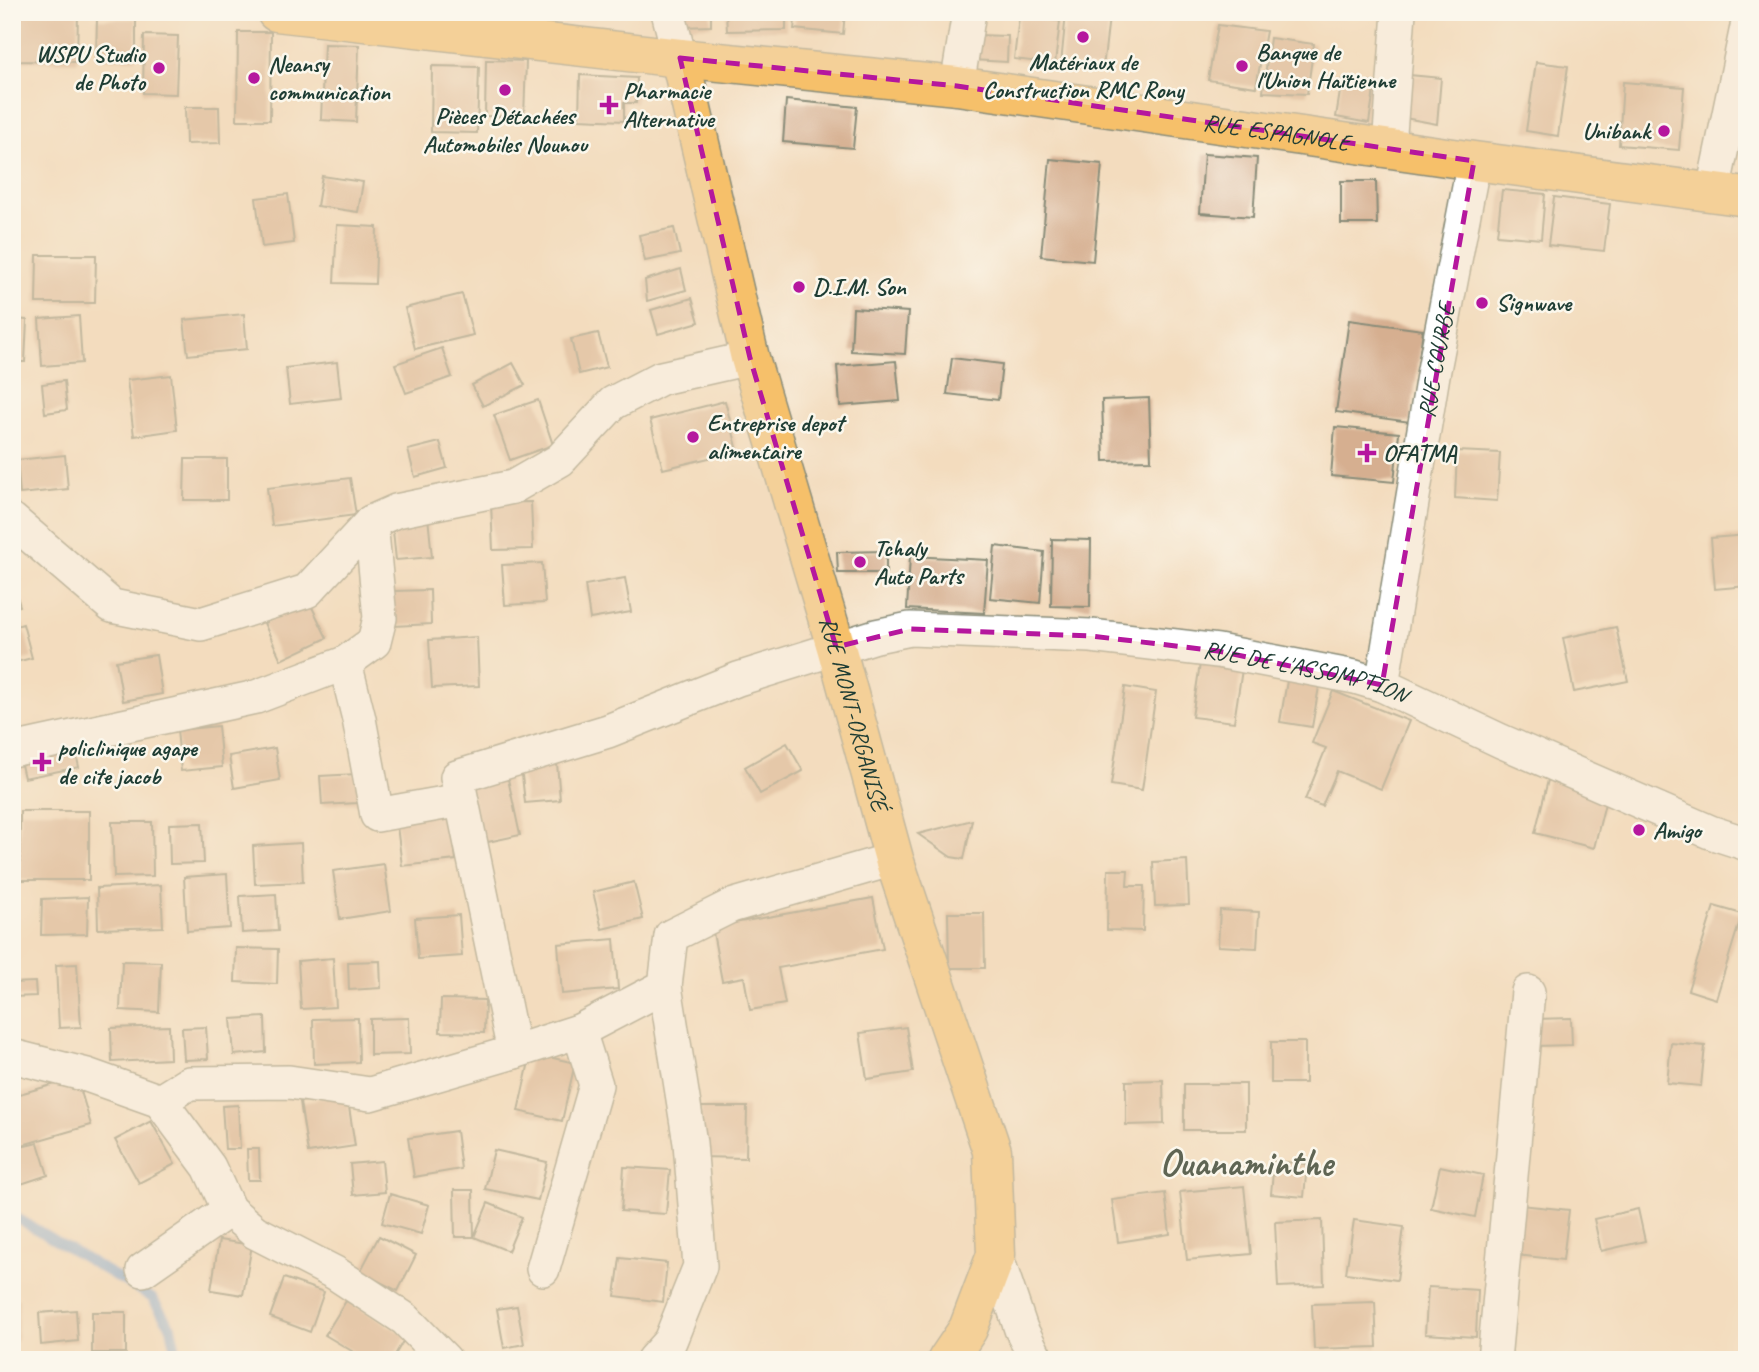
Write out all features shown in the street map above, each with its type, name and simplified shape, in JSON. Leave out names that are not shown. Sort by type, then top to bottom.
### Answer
[{"type":"main road","name":"RUE ESPAGNOLE","points":[[276,12],[957,86],[1474,161],[1730,194]]},
{"type":"main road","name":"RUE MONT-ORGANISÉ","points":[[680,58],[750,358],[836,647],[894,859],[992,1151],[996,1255],[968,1329],[947,1360]]},
{"type":"street","points":[[668,12],[680,58]]},
{"type":"street","points":[[957,86],[969,12]]},
{"type":"street","points":[[1389,147],[1399,12]]},
{"type":"street","points":[[1730,194],[1747,27]]},
{"type":"street","name":"RUE COURBE","points":[[1382,685],[1433,375],[1474,161]]},
{"type":"street","points":[[12,520],[113,607],[201,624],[307,591],[371,522],[396,511],[513,487],[560,460],[613,403],[660,378],[750,358]]},
{"type":"street","points":[[12,750],[256,697],[345,663],[374,642],[380,618],[371,522]]},
{"type":"street","name":"RUE DE L'ASSOMPTION","points":[[345,663],[359,719],[377,815],[459,789],[738,679],[836,647],[910,629],[1091,636],[1218,651],[1355,677],[1382,685],[1501,741],[1710,832],[1747,844]]},
{"type":"street","points":[[459,789],[514,1052]]},
{"type":"street","points":[[653,1360],[670,1342],[700,1266],[690,1143],[665,986],[671,936],[731,906],[894,859]]},
{"type":"street","points":[[160,1101],[189,1083],[289,1082],[370,1094],[579,1031],[665,986]]},
{"type":"street","points":[[1494,1360],[1528,992]]},
{"type":"street","points":[[543,1269],[596,1085],[579,1031]]},
{"type":"street","points":[[12,1056],[87,1075],[160,1101],[209,1167],[229,1210],[255,1232],[335,1273],[405,1319],[445,1360]]},
{"type":"street","points":[[143,1270],[229,1210]]},
{"type":"street","points":[[996,1255],[1021,1329],[1037,1360]]},
{"type":"highlighted area","points":[[680,58],[957,86],[1474,161],[1382,685],[1218,651],[1091,636],[910,629],[836,647],[750,358]]},
{"type":"building","points":[[14,12],[78,12],[77,62],[13,61]]},
{"type":"building","points":[[681,12],[711,12],[711,26],[681,27]]},
{"type":"building","points":[[726,12],[786,12],[786,30],[727,31]]},
{"type":"building","points":[[796,12],[845,12],[843,34],[794,29]]},
{"type":"building","points":[[1066,13],[1109,17],[1103,68],[1061,64]]},
{"type":"building","points":[[1019,17],[1060,21],[1055,64],[1014,59]]},
{"type":"building","points":[[97,19],[136,19],[136,59],[96,58]]},
{"type":"building","points":[[1218,25],[1266,31],[1256,87],[1208,80]]},
{"type":"building","points":[[238,32],[271,32],[270,120],[237,120]]},
{"type":"building","points":[[144,35],[178,36],[176,94],[143,93]]},
{"type":"building","points":[[973,35],[1008,36],[1007,62],[972,60]]},
{"type":"building","points":[[1270,38],[1314,44],[1307,94],[1263,92]]},
{"type":"building","points":[[324,44],[359,45],[356,122],[321,120]]},
{"type":"building","points":[[486,60],[526,61],[524,117],[485,116]]},
{"type":"building","points":[[1536,62],[1568,66],[1558,136],[1526,131]]},
{"type":"building","points":[[432,66],[479,67],[477,133],[431,132]]},
{"type":"building","points":[[1398,74],[1441,78],[1437,124],[1394,116]]},
{"type":"building","points":[[580,75],[637,78],[636,103],[624,103],[624,121],[579,119]]},
{"type":"building","points":[[1342,79],[1375,83],[1369,123],[1336,117]]},
{"type":"building","points":[[1623,82],[1684,87],[1679,150],[1619,145]]},
{"type":"building","points":[[786,100],[857,107],[853,148],[783,142]]},
{"type":"building","points":[[185,107],[219,107],[220,143],[186,144]]},
{"type":"building","points":[[1204,154],[1257,158],[1253,217],[1200,213]]},
{"type":"building","points":[[1050,159],[1102,164],[1093,261],[1041,256]]},
{"type":"building","points":[[322,176],[363,182],[358,212],[317,206]]},
{"type":"building","points":[[1341,181],[1376,181],[1377,224],[1341,224]]},
{"type":"building","points":[[1502,190],[1545,194],[1541,239],[1497,235]]},
{"type":"building","points":[[288,194],[294,243],[262,247],[256,198]]},
{"type":"building","points":[[1554,197],[1610,204],[1604,251],[1548,245]]},
{"type":"building","points":[[337,225],[377,227],[375,284],[334,283]]},
{"type":"building","points":[[674,228],[680,254],[645,261],[639,235]]},
{"type":"building","points":[[37,255],[96,255],[95,303],[36,303]]},
{"type":"building","points":[[681,269],[686,290],[647,301],[645,280]]},
{"type":"building","points":[[462,294],[473,335],[415,349],[405,308]]},
{"type":"building","points":[[692,298],[699,322],[658,334],[651,310]]},
{"type":"building","points":[[853,308],[908,312],[905,354],[851,351]]},
{"type":"building","points":[[244,314],[247,349],[188,355],[184,320]]},
{"type":"building","points":[[79,316],[82,363],[42,366],[39,319]]},
{"type":"building","points":[[12,319],[27,320],[25,362],[12,362]]},
{"type":"building","points":[[1349,320],[1423,330],[1410,422],[1336,412]]},
{"type":"building","points":[[598,333],[607,367],[579,374],[571,339]]},
{"type":"building","points":[[442,348],[452,377],[406,393],[395,364]]},
{"type":"building","points":[[952,358],[1002,364],[998,400],[947,394]]},
{"type":"building","points":[[896,361],[900,401],[840,406],[837,366]]},
{"type":"building","points":[[337,362],[341,398],[290,404],[286,368]]},
{"type":"building","points":[[513,363],[525,385],[483,406],[472,385]]},
{"type":"building","points":[[171,375],[177,430],[134,436],[127,380]]},
{"type":"building","points":[[64,381],[67,410],[45,413],[42,384]]},
{"type":"building","points":[[1149,398],[1151,460],[1104,461],[1102,400]]},
{"type":"building","points":[[538,400],[553,445],[510,460],[494,415]]},
{"type":"building","points":[[725,401],[738,451],[663,469],[650,420]]},
{"type":"building","points":[[1335,427],[1399,433],[1394,482],[1331,476]]},
{"type":"building","points":[[440,442],[447,468],[415,477],[408,450]]},
{"type":"building","points":[[1457,451],[1500,453],[1497,501],[1455,498]]},
{"type":"building","points":[[65,455],[68,489],[20,494],[17,460]]},
{"type":"building","points":[[185,459],[227,459],[227,500],[184,500]]},
{"type":"building","points":[[350,478],[356,515],[272,526],[267,488]]},
{"type":"building","points":[[531,502],[533,549],[493,550],[491,503]]},
{"type":"building","points":[[428,517],[432,557],[396,560],[392,521]]},
{"type":"building","points":[[1747,535],[1747,586],[1715,589],[1711,538]]},
{"type":"building","points":[[1052,539],[1091,540],[1090,607],[1051,606]]},
{"type":"building","points":[[995,546],[1044,552],[1040,603],[990,598]]},
{"type":"building","points":[[886,551],[886,573],[838,573],[837,552]]},
{"type":"building","points":[[910,556],[988,560],[984,613],[907,609]]},
{"type":"building","points":[[542,563],[545,603],[505,605],[502,565]]},
{"type":"building","points":[[625,578],[631,612],[590,619],[585,585]]},
{"type":"building","points":[[12,580],[20,606],[12,608]]},
{"type":"building","points":[[430,590],[431,624],[394,626],[393,591]]},
{"type":"building","points":[[309,601],[327,638],[281,660],[264,623]]},
{"type":"building","points":[[23,624],[32,658],[12,663],[12,627]]},
{"type":"building","points":[[1616,627],[1628,681],[1574,692],[1563,638]]},
{"type":"building","points":[[477,637],[479,686],[432,688],[429,640]]},
{"type":"building","points":[[156,655],[162,694],[123,701],[116,661]]},
{"type":"building","points":[[1201,657],[1243,663],[1234,722],[1192,717]]},
{"type":"building","points":[[1288,675],[1320,681],[1312,727],[1280,722]]},
{"type":"building","points":[[1125,687],[1156,692],[1142,790],[1111,785]]},
{"type":"building","points":[[1333,691],[1409,721],[1381,789],[1337,771],[1322,806],[1305,800],[1326,748],[1312,743]]},
{"type":"building","points":[[218,726],[222,767],[181,771],[177,730]]},
{"type":"building","points":[[787,743],[803,771],[760,794],[745,767]]},
{"type":"building","points":[[74,745],[79,767],[24,778],[19,756]]},
{"type":"building","points":[[275,748],[280,780],[234,788],[229,756]]},
{"type":"building","points":[[557,763],[560,800],[525,803],[521,766]]},
{"type":"building","points":[[357,774],[358,803],[322,805],[320,776]]},
{"type":"building","points":[[508,779],[520,835],[483,843],[470,788]]},
{"type":"building","points":[[1548,780],[1607,795],[1594,848],[1535,833]]},
{"type":"building","points":[[20,811],[89,811],[89,880],[20,880]]},
{"type":"building","points":[[450,812],[456,860],[402,866],[396,818]]},
{"type":"building","points":[[972,820],[964,859],[951,857],[918,834]]},
{"type":"building","points":[[112,822],[152,822],[153,876],[114,877]]},
{"type":"building","points":[[202,823],[204,863],[170,864],[169,824]]},
{"type":"building","points":[[301,843],[303,882],[255,884],[253,846]]},
{"type":"building","points":[[1187,860],[1189,905],[1155,906],[1153,862]]},
{"type":"building","points":[[384,864],[391,911],[340,919],[333,871]]},
{"type":"building","points":[[1108,870],[1128,870],[1127,886],[1144,886],[1143,931],[1107,930]]},
{"type":"building","points":[[227,874],[230,928],[187,931],[184,877]]},
{"type":"building","points":[[634,882],[643,919],[602,929],[593,892]]},
{"type":"building","points":[[161,885],[163,927],[98,929],[97,888]]},
{"type":"building","points":[[276,894],[278,931],[242,933],[240,896]]},
{"type":"building","points":[[88,897],[87,934],[41,935],[42,899]]},
{"type":"building","points":[[873,898],[883,949],[778,968],[785,1004],[750,1010],[744,977],[722,981],[712,927]]},
{"type":"building","points":[[1714,906],[1742,914],[1716,999],[1688,990]]},
{"type":"building","points":[[1220,910],[1259,912],[1257,948],[1218,946]]},
{"type":"building","points":[[948,913],[984,913],[985,968],[949,968]]},
{"type":"building","points":[[459,915],[462,956],[418,959],[415,918]]},
{"type":"building","points":[[614,939],[618,989],[562,994],[558,944]]},
{"type":"building","points":[[236,948],[278,949],[277,984],[235,982]]},
{"type":"building","points":[[333,958],[336,1007],[301,1009],[298,961]]},
{"type":"building","points":[[122,961],[161,962],[159,1012],[120,1010]]},
{"type":"building","points":[[380,961],[381,988],[349,990],[348,962]]},
{"type":"building","points":[[77,964],[81,1027],[59,1028],[56,965]]},
{"type":"building","points":[[35,982],[36,996],[12,997],[12,983]]},
{"type":"building","points":[[441,999],[485,1000],[484,1033],[440,1032]]},
{"type":"building","points":[[265,1017],[266,1052],[234,1055],[231,1019]]},
{"type":"building","points":[[358,1018],[359,1062],[314,1064],[313,1019]]},
{"type":"building","points":[[409,1018],[410,1054],[370,1055],[370,1019]]},
{"type":"building","points":[[1571,1018],[1572,1045],[1535,1046],[1534,1019]]},
{"type":"building","points":[[169,1026],[170,1059],[112,1062],[111,1028]]},
{"type":"building","points":[[206,1027],[208,1059],[184,1060],[182,1028]]},
{"type":"building","points":[[906,1027],[913,1072],[867,1079],[860,1033]]},
{"type":"building","points":[[1271,1042],[1305,1042],[1305,1083],[1271,1083]]},
{"type":"building","points":[[1671,1043],[1705,1046],[1701,1086],[1667,1083]]},
{"type":"building","points":[[531,1053],[575,1063],[562,1121],[518,1111]]},
{"type":"building","points":[[77,1078],[91,1125],[12,1148],[12,1096]]},
{"type":"building","points":[[1163,1080],[1164,1124],[1126,1125],[1126,1081]]},
{"type":"building","points":[[1184,1084],[1246,1084],[1246,1130],[1184,1130]]},
{"type":"building","points":[[347,1094],[355,1146],[308,1153],[300,1102]]},
{"type":"building","points":[[238,1105],[240,1149],[225,1149],[222,1106]]},
{"type":"building","points":[[701,1107],[747,1107],[746,1158],[700,1157]]},
{"type":"building","points":[[151,1121],[175,1164],[139,1183],[115,1140]]},
{"type":"building","points":[[456,1131],[461,1169],[414,1177],[408,1138]]},
{"type":"building","points":[[38,1143],[48,1175],[15,1186],[12,1149]]},
{"type":"building","points":[[247,1149],[259,1149],[260,1180],[248,1180]]},
{"type":"building","points":[[494,1150],[547,1162],[538,1200],[485,1189]]},
{"type":"building","points":[[382,1161],[385,1192],[353,1195],[350,1164]]},
{"type":"building","points":[[1274,1161],[1307,1164],[1304,1197],[1271,1194]]},
{"type":"building","points":[[1440,1166],[1483,1175],[1475,1217],[1431,1208]]},
{"type":"building","points":[[624,1167],[670,1170],[666,1214],[621,1211]]},
{"type":"building","points":[[1244,1186],[1251,1254],[1187,1260],[1180,1192]]},
{"type":"building","points":[[454,1190],[473,1190],[474,1237],[455,1237]]},
{"type":"building","points":[[1165,1193],[1170,1234],[1118,1242],[1112,1200]]},
{"type":"building","points":[[390,1194],[429,1205],[421,1234],[382,1223]]},
{"type":"building","points":[[488,1203],[522,1217],[508,1251],[474,1237]]},
{"type":"building","points":[[1520,1205],[1569,1210],[1563,1260],[1516,1255]]},
{"type":"building","points":[[1638,1209],[1645,1241],[1601,1251],[1594,1219]]},
{"type":"building","points":[[1322,1220],[1324,1285],[1278,1287],[1275,1222]]},
{"type":"building","points":[[1354,1220],[1404,1227],[1397,1280],[1346,1273]]},
{"type":"building","points":[[379,1236],[416,1255],[398,1291],[360,1272]]},
{"type":"building","points":[[219,1240],[252,1245],[243,1295],[211,1290]]},
{"type":"building","points":[[620,1258],[667,1263],[663,1302],[615,1296]]},
{"type":"building","points":[[284,1278],[324,1292],[310,1332],[270,1317]]},
{"type":"building","points":[[1428,1287],[1478,1290],[1476,1337],[1425,1334]]},
{"type":"building","points":[[12,1299],[19,1299],[17,1342],[12,1342]]},
{"type":"building","points":[[346,1301],[406,1336],[392,1360],[367,1360],[325,1335]]},
{"type":"building","points":[[1375,1302],[1377,1347],[1314,1349],[1312,1304]]},
{"type":"building","points":[[517,1306],[524,1344],[504,1348],[497,1309]]},
{"type":"building","points":[[76,1310],[78,1341],[41,1345],[39,1313]]},
{"type":"building","points":[[92,1312],[126,1312],[126,1353],[92,1353]]},
{"type":"building","points":[[36,1356],[36,1360],[12,1360],[12,1357]]},
{"type":"waterway","points":[[12,1215],[152,1298],[171,1327],[178,1360]]},
{"type":"place","name":"Matériaux de Construction RMC Rony","points":[[1083,37]]},
{"type":"place","name":"Banque de l'Union Haïtienne","points":[[1242,66]]},
{"type":"place","name":"WSPU Studio de Photo","points":[[159,68]]},
{"type":"place","name":"Neansy communication","points":[[254,78]]},
{"type":"place","name":"Pièces Détachées Automobiles Nounou","points":[[505,90]]},
{"type":"place","name":"Pharmacie Alternative","points":[[609,105]]},
{"type":"place","name":"Unibank","points":[[1664,131]]},
{"type":"place","name":"D.I.M. Son","points":[[799,287]]},
{"type":"place","name":"Signwave","points":[[1482,303]]},
{"type":"place","name":"Entreprise depot alimentaire","points":[[693,437]]},
{"type":"place","name":"OFATMA","points":[[1367,453]]},
{"type":"place","name":"Tchaly Auto Parts","points":[[860,562]]},
{"type":"place","name":"policlinique agape de cite jacob","points":[[42,762]]},
{"type":"place","name":"Amigo","points":[[1639,830]]},
{"type":"district","name":"Ouanaminthe","points":[[1246,1162]]}]
